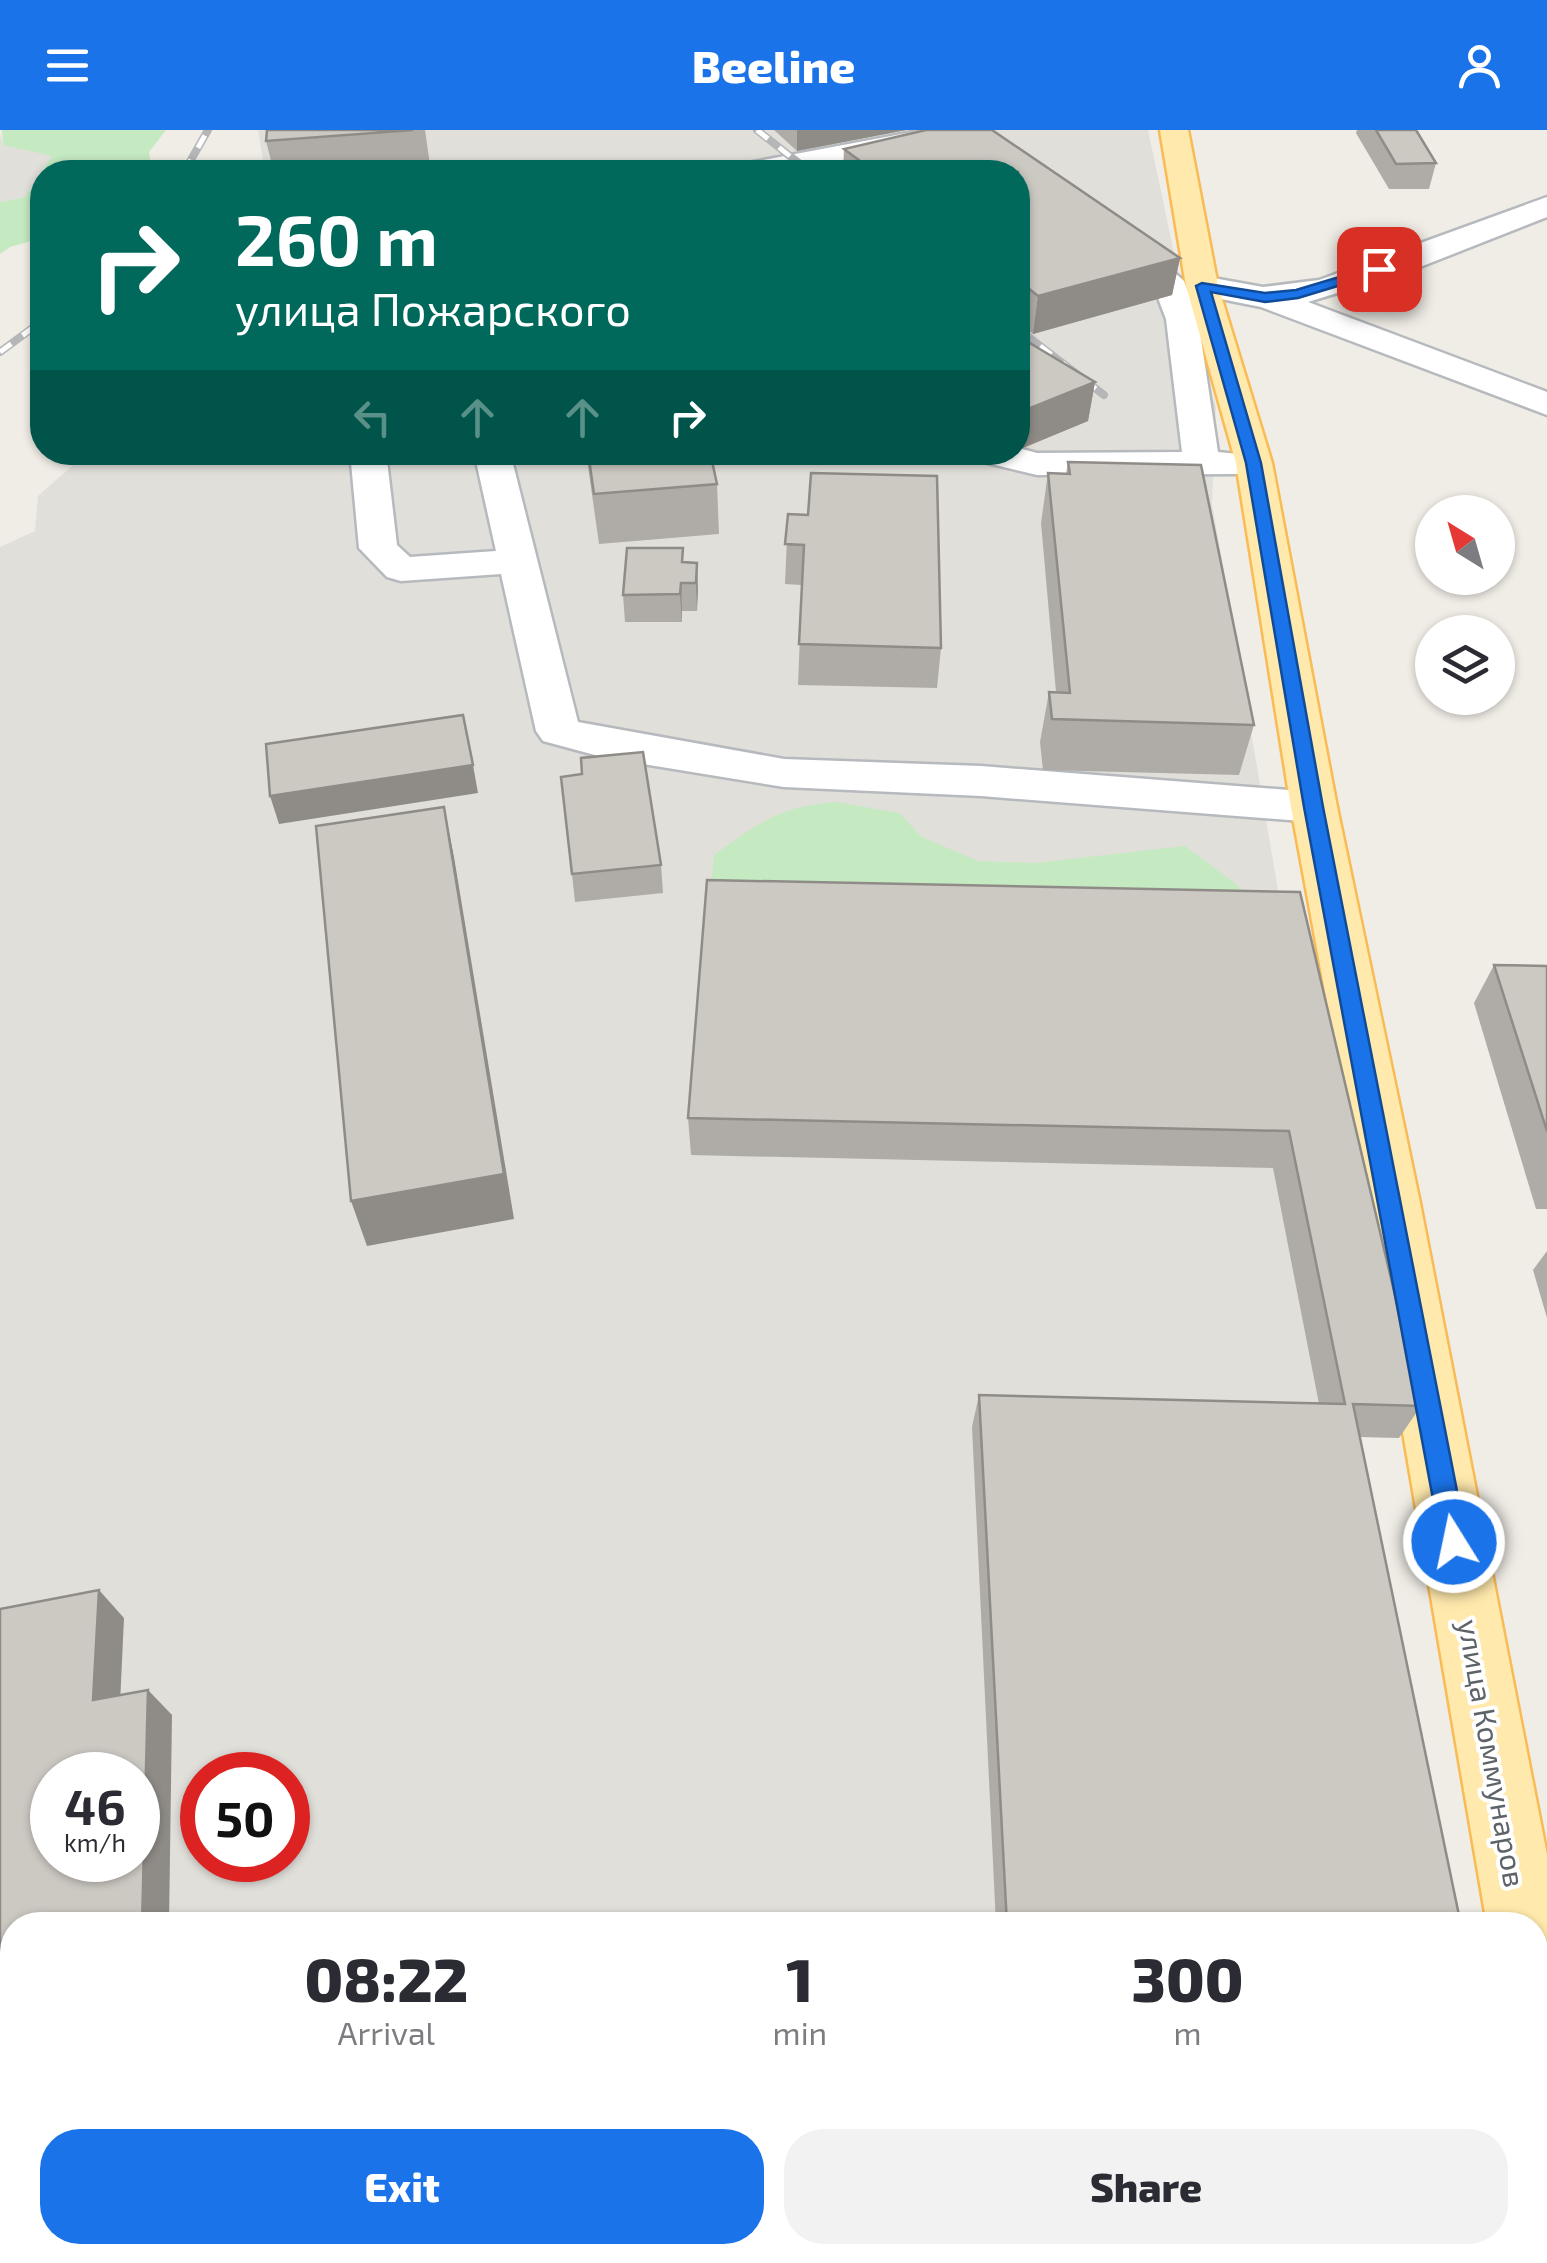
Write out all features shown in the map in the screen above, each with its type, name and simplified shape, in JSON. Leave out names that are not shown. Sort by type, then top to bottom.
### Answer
[{"type":"main road","name":"улица Коммунаров","points":[[1174,130],[1202,286],[1254,463],[1314,807],[1391,1198],[1522,1912]]},
{"type":"street","points":[[811,160],[967,130]]},
{"type":"street","points":[[1265,298],[1332,286],[1547,206]]},
{"type":"street","points":[[1094,218],[1168,281],[1182,319],[1201,462]]},
{"type":"street","points":[[1202,286],[1265,298],[1547,404]]},
{"type":"street","points":[[1030,462],[1254,463]]},
{"type":"street","points":[[369,465],[378,548],[401,569],[518,561]]},
{"type":"street","points":[[495,465],[558,731],[606,744],[784,772],[981,781],[1314,807]]},
{"type":"shaded area","points":[[258,130],[1148,130],[1180,281],[1216,407],[1212,503],[1285,931],[1399,1438],[1334,1436],[1426,1912],[0,1912],[0,547],[35,531],[38,496],[73,465],[1030,465],[1030,160],[263,160]]},
{"type":"shaded area","points":[[0,133],[3,145],[53,155],[50,160],[30,160],[30,190],[25,197],[0,202]]},
{"type":"green space","points":[[2,130],[166,130],[149,152],[150,160],[49,160],[52,156],[3,145]]},
{"type":"green space","points":[[30,189],[30,241],[0,254],[0,202],[25,197]]},
{"type":"green space","points":[[837,802],[899,813],[922,837],[978,861],[1035,863],[1185,846],[1236,884],[1285,931],[708,920],[714,855],[771,818],[800,807]]},
{"type":"building","points":[[267,130],[413,130],[266,141]]},
{"type":"building","points":[[926,130],[992,130],[1180,258],[1038,296],[1030,290],[1030,160],[859,160],[844,149]]},
{"type":"building","points":[[1376,130],[1416,130],[1436,163],[1396,164]]},
{"type":"building","points":[[1030,343],[1095,382],[1030,408]]},
{"type":"building","points":[[1068,462],[1201,465],[1254,725],[1052,719],[1049,692],[1070,693],[1048,473],[1070,474]]},
{"type":"building","points":[[590,465],[713,465],[717,484],[594,494]]},
{"type":"building","points":[[811,473],[937,476],[941,648],[799,644],[804,545],[785,544],[788,514],[808,515]]},
{"type":"building","points":[[627,548],[683,548],[682,562],[697,563],[696,583],[681,583],[680,594],[623,595]]},
{"type":"building","points":[[463,715],[473,765],[270,796],[266,744]]},
{"type":"building","points":[[643,752],[661,865],[572,874],[561,777],[582,774],[581,758]]},
{"type":"building","points":[[444,807],[504,1174],[351,1201],[316,826]]},
{"type":"building","points":[[707,880],[1300,892],[1421,1406],[1353,1404],[1458,1912],[1006,1912],[979,1395],[1345,1404],[1289,1131],[688,1118]]},
{"type":"building","points":[[1494,965],[1547,966],[1547,1131]]},
{"type":"building","points":[[99,1590],[93,1700],[148,1690],[146,1752],[30,1752],[30,1882],[143,1882],[142,1912],[0,1912],[0,1609]]},
{"type":"railway","points":[[191,160],[208,130]]},
{"type":"railway","points":[[757,130],[795,160]]},
{"type":"railway","points":[[0,352],[30,330]]},
{"type":"railway","points":[[1030,338],[1104,395]]},
{"type":"route","points":[[1379,269],[1332,286],[1265,298],[1202,286],[1254,463],[1314,807],[1454,1542]]}]
